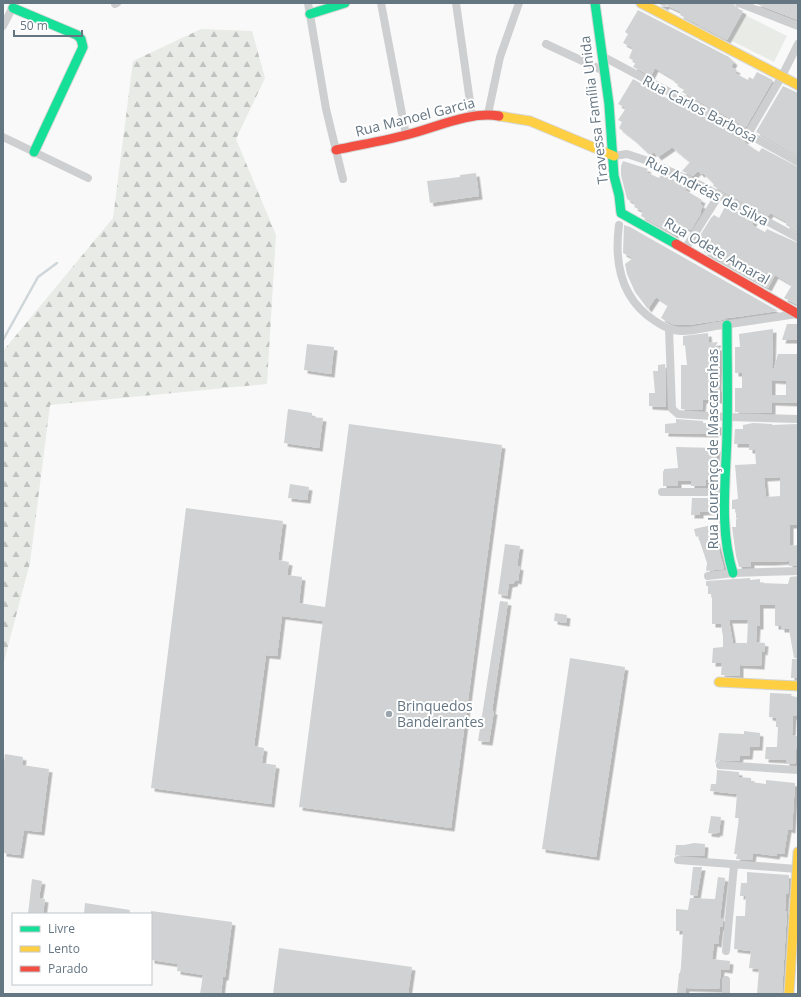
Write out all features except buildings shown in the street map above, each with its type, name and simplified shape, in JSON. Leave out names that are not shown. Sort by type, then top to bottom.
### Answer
[{"type":"street","points":[[308,3],[321,82],[343,180]]},
{"type":"street","points":[[310,14],[345,3]]},
{"type":"street","points":[[381,3],[406,135]]},
{"type":"street","points":[[456,3],[472,116]]},
{"type":"street","points":[[488,114],[500,57],[519,3]]},
{"type":"street","name":"Travessa Família Unida","points":[[595,3],[609,104],[614,156],[614,176],[619,195],[621,212]]},
{"type":"street","points":[[641,3],[798,85]]},
{"type":"street","points":[[739,3],[798,26]]},
{"type":"street","points":[[3,26],[14,6],[77,35],[83,43],[83,47],[34,152]]},
{"type":"street","points":[[546,44],[604,71]]},
{"type":"street","points":[[748,134],[782,76],[798,44]]},
{"type":"street","name":"Rua Carlos Barbosa","points":[[602,56],[798,162]]},
{"type":"street","name":"Rua Manoel Garcia","points":[[336,150],[406,135],[472,116],[488,114],[530,121],[614,156]]},
{"type":"street","points":[[3,137],[88,178]]},
{"type":"street","name":"Rua Andréas de Silva","points":[[614,156],[622,154],[634,155],[719,195],[798,238]]},
{"type":"street","points":[[685,249],[719,195]]},
{"type":"street","name":"Rua Odete Amaral","points":[[621,212],[798,314]]},
{"type":"street","points":[[619,225],[618,260],[621,276],[627,292],[640,309],[669,329],[680,331],[798,314]]},
{"type":"street","name":"Rua Lourenço de Mascarenhas","points":[[727,325],[725,492],[727,553],[733,573]]},
{"type":"street","points":[[669,329],[672,409],[678,414],[798,419]]},
{"type":"street","points":[[662,492],[725,492]]},
{"type":"street","points":[[708,576],[733,573],[798,571]]},
{"type":"street","points":[[719,682],[798,686]]},
{"type":"street","points":[[720,765],[798,770]]},
{"type":"street","points":[[789,994],[795,964],[798,852]]},
{"type":"street","points":[[678,860],[798,869]]},
{"type":"street","points":[[726,951],[734,865]]},
{"type":"street","points":[[726,980],[726,994]]},
{"type":"green space","points":[[745,15],[787,36],[774,62],[732,41]]},
{"type":"green space","points":[[201,29],[252,31],[265,78],[236,139],[276,235],[267,384],[50,405],[30,563],[3,665],[3,351],[113,218],[133,61]]},
{"type":"waterway","points":[[3,340],[38,277],[57,263]]},
{"type":"traffic: fast","points":[[310,14],[345,3]]},
{"type":"traffic: fast","points":[[595,3],[609,104],[614,176],[619,195],[621,213],[676,244]]},
{"type":"traffic: fast","points":[[13,8],[77,35],[81,39],[83,47],[34,152]]},
{"type":"traffic: fast","points":[[727,325],[727,420],[724,504],[726,539],[733,573]]},
{"type":"traffic: slow","points":[[641,3],[798,85]]},
{"type":"traffic: slow","points":[[499,116],[530,121],[614,156]]},
{"type":"traffic: slow","points":[[719,682],[798,686]]},
{"type":"traffic: slow","points":[[789,994],[798,852]]},
{"type":"traffic: jam","points":[[336,150],[406,135],[464,118],[488,115],[499,116]]},
{"type":"traffic: jam","points":[[676,244],[798,314]]},
{"type":"place","name":"Brinquedos Bandeirantes","points":[[389,714]]}]
